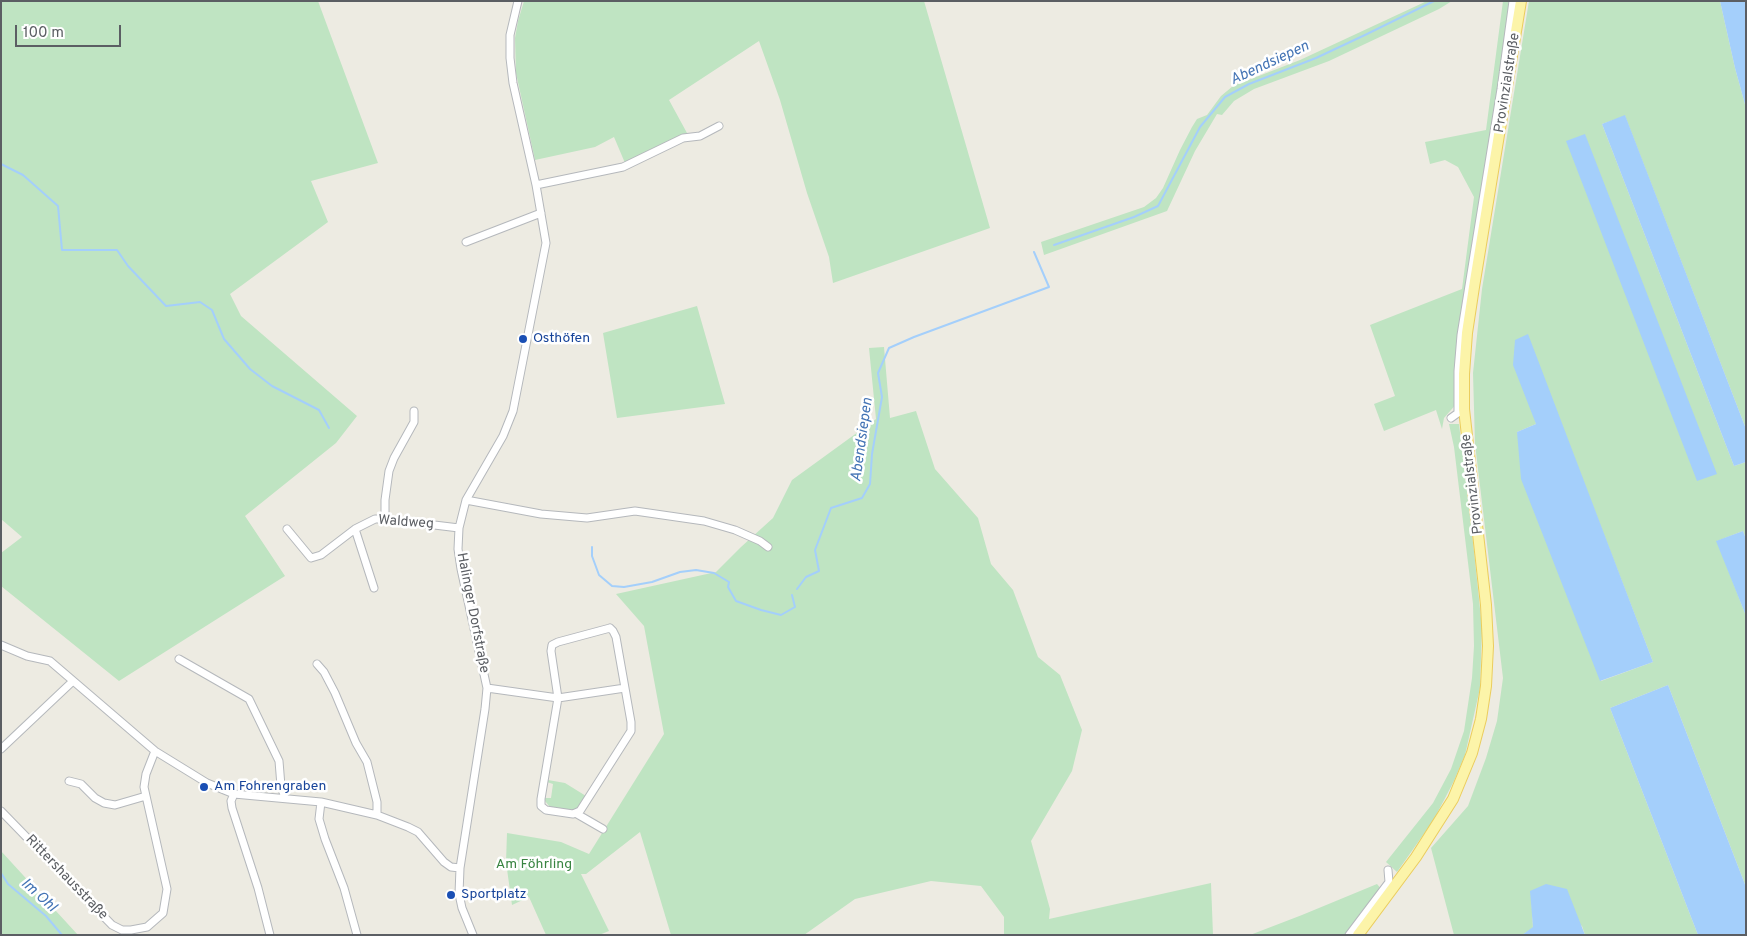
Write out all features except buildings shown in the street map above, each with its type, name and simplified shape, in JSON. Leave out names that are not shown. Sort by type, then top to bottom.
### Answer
[{"type":"main road","name":"Provinzialstraße","points":[[1358,935],[1416,857],[1453,800],[1472,753],[1481,719],[1487,676],[1486,605],[1464,410],[1464,374],[1467,333],[1521,1]]},
{"type":"street","name":"Halinger Dorfstraße","points":[[473,935],[462,908],[459,894],[460,868],[486,709],[487,688],[461,569],[458,549],[459,528],[466,500],[503,436],[513,411],[546,242],[536,185],[513,83],[510,58],[510,35],[518,1]]},
{"type":"street","name":"Provinzialstraße","points":[[1451,418],[1458,413],[1458,371],[1461,335],[1501,89],[1513,1]]},
{"type":"street","points":[[536,185],[624,167],[683,138],[700,136],[719,126]]},
{"type":"street","points":[[466,242],[541,213]]},
{"type":"street","points":[[385,519],[385,500],[389,471],[414,422],[414,411]]},
{"type":"street","points":[[466,500],[541,514],[587,518],[634,511],[704,521],[735,530],[760,541],[768,547]]},
{"type":"street","name":"Waldweg","points":[[287,529],[311,558],[328,550],[366,522],[375,520],[385,519],[459,528]]},
{"type":"street","points":[[355,529],[374,588]]},
{"type":"street","points":[[577,814],[631,731],[616,637],[612,629],[552,645],[551,651],[558,698],[541,806],[546,810],[577,814],[603,829]]},
{"type":"street","points":[[1,645],[27,656],[50,661],[155,751],[207,783],[234,794],[321,802],[377,815],[418,832],[444,862],[450,867],[460,868]]},
{"type":"street","points":[[179,659],[248,699],[279,761],[281,786],[285,798]]},
{"type":"street","points":[[317,664],[328,679],[356,743],[367,762],[377,802],[377,815]]},
{"type":"street","points":[[1,749],[73,681]]},
{"type":"street","points":[[487,688],[558,698],[625,688]]},
{"type":"street","name":"Rittershausstraße","points":[[1,810],[112,925],[122,930],[147,927],[163,913],[166,903],[166,881],[144,787],[146,774],[155,751]]},
{"type":"street","points":[[69,781],[81,784],[95,798],[104,803],[115,805],[146,796]]},
{"type":"street","points":[[234,794],[232,808],[258,888],[270,935]]},
{"type":"street","points":[[321,802],[320,819],[325,839],[344,888],[357,935]]},
{"type":"street","points":[[1349,935],[1389,882],[1388,870]]},
{"type":"green space","points":[[1,1],[318,1],[378,163],[311,181],[328,222],[230,294],[241,316],[357,416],[336,443],[245,516],[285,576],[119,681],[1,586],[1,553],[22,537],[1,519]]},
{"type":"green space","points":[[524,1],[924,1],[990,228],[833,283],[829,257],[807,193],[780,100],[759,41],[669,100],[687,133],[625,163],[614,137],[595,147],[535,160],[516,73],[515,38]]},
{"type":"green space","points":[[1427,1],[1452,1],[1329,61],[1254,89],[1234,101],[1222,115],[1217,114],[1195,151],[1167,211],[1044,255],[1041,242],[1144,207],[1156,198],[1163,188],[1180,150],[1197,119],[1207,115],[1221,96],[1233,86],[1300,60]]},
{"type":"green space","points":[[1503,1],[1513,1],[1458,402],[1444,418],[1442,429],[1436,410],[1384,431],[1374,404],[1395,396],[1370,325],[1462,289],[1474,197],[1458,167],[1445,160],[1430,164],[1425,142],[1486,130]]},
{"type":"green space","points":[[1529,1],[1720,1],[1746,108],[1746,429],[1625,116],[1602,124],[1734,466],[1746,462],[1746,539],[1743,531],[1717,541],[1746,616],[1746,887],[1668,685],[1610,708],[1698,935],[1585,935],[1582,926],[1531,891],[1533,928],[1522,935],[1454,935],[1431,848],[1468,806],[1486,758],[1497,721],[1503,678],[1475,444],[1473,373],[1482,289]],"holes":[[[1527,335],[1653,662],[1601,681],[1517,432],[1536,424]]]},
{"type":"green space","points":[[697,306],[725,404],[617,418],[603,333]]},
{"type":"green space","name":"Am Föhrling","points":[[884,347],[890,418],[916,411],[935,469],[978,518],[991,564],[1013,590],[1038,657],[1060,675],[1082,730],[1072,771],[1031,841],[1050,909],[1049,919],[1211,883],[1213,935],[1004,935],[1004,917],[981,886],[931,881],[855,899],[804,935],[671,935],[640,832],[586,874],[581,874],[609,931],[599,935],[546,935],[529,897],[512,905],[506,862],[507,833],[561,842],[589,854],[664,734],[644,626],[616,594],[716,572],[773,518],[792,480],[876,419],[869,348]]},
{"type":"green space","points":[[1449,424],[1459,424],[1474,551],[1482,628],[1480,688],[1465,755],[1454,781],[1433,821],[1397,872],[1386,862],[1433,803],[1451,769],[1464,731],[1472,678],[1474,646],[1473,604],[1454,447]]},
{"type":"green space","points":[[548,780],[565,783],[586,796],[579,808],[574,811],[550,807],[545,798],[551,798],[553,784],[547,782]]},
{"type":"green space","points":[[1,851],[78,935],[1,935]]},
{"type":"green space","points":[[1377,884],[1382,890],[1349,935],[1250,935],[1302,915]]},
{"type":"water","points":[[1720,1],[1746,1],[1746,108],[1735,68]]},
{"type":"water","points":[[1625,115],[1746,429],[1746,462],[1734,466],[1602,124]]},
{"type":"water","points":[[1585,134],[1717,474],[1697,481],[1566,141]]},
{"type":"water","points":[[1528,334],[1653,662],[1600,681],[1521,479],[1517,432],[1536,424],[1513,365],[1515,340]]},
{"type":"water","points":[[1743,531],[1746,539],[1746,616],[1716,541]]},
{"type":"water","points":[[1668,685],[1746,887],[1746,935],[1698,935],[1610,708]]},
{"type":"water","points":[[1546,884],[1567,889],[1585,935],[1522,935],[1533,927],[1530,891]]},
{"type":"waterway","name":"Abendsiepen","points":[[1054,245],[1134,217],[1158,206],[1200,127],[1225,97],[1249,84],[1316,58],[1434,1]]},
{"type":"waterway","name":"Abendsiepen","points":[[1,164],[23,175],[58,206],[62,250],[117,250],[128,266],[166,306],[200,302],[212,310],[224,339],[250,369],[272,386],[319,410],[329,428]]},
{"type":"waterway","name":"Abendsiepen","points":[[797,589],[806,577],[819,571],[815,550],[831,508],[862,498],[870,484],[872,454],[882,397],[878,373],[889,348],[1049,287],[1034,252]]},
{"type":"waterway","name":"Abendsiepen","points":[[592,547],[592,556],[599,575],[612,586],[624,587],[652,582],[680,572],[696,570],[714,573],[729,582],[728,587],[736,601],[781,615],[795,607],[792,595]]},
{"type":"waterway","name":"Im Ohl","points":[[1,873],[8,884],[46,916],[62,935]]},
{"type":"place","name":"Osthöfen","points":[[523,339]]},
{"type":"place","name":"Am Fohrengraben","points":[[204,787]]},
{"type":"place","name":"Sportplatz","points":[[451,895]]}]
